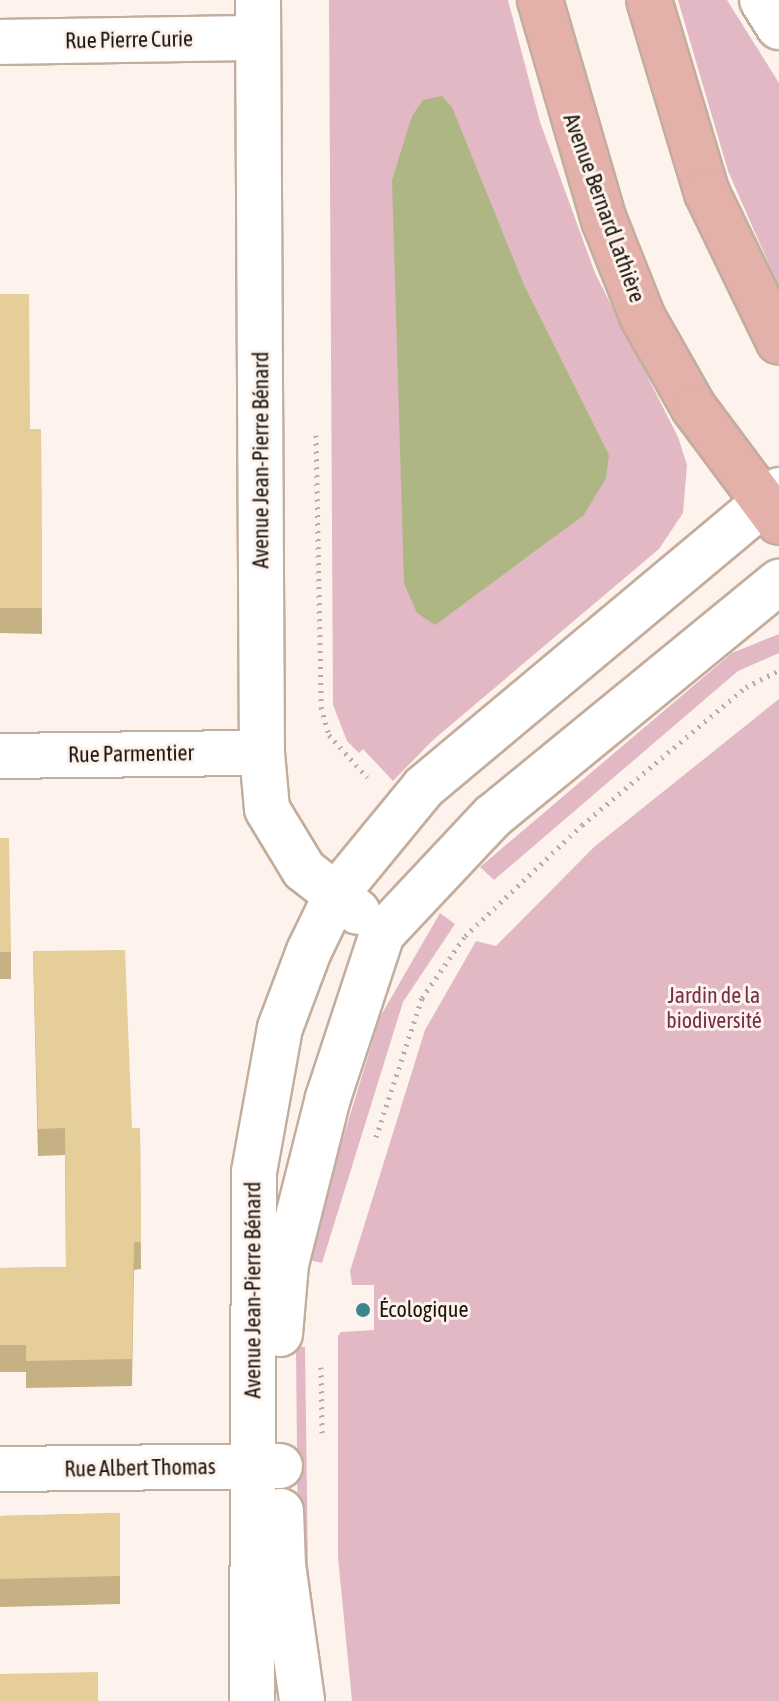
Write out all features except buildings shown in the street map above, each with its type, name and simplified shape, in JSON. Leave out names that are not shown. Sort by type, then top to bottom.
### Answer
[{"type":"main road","name":"Avenue Bernard Lathière","points":[[540,0],[599,206],[643,318],[694,408],[774,504]]},
{"type":"main road","points":[[649,0],[707,193],[740,270],[779,342]]},
{"type":"street","points":[[762,0],[779,27]]},
{"type":"street","name":"Avenue Jean-Pierre Bénard","points":[[258,19],[262,753],[267,809],[281,839],[304,870],[337,893],[382,934]]},
{"type":"street","name":"Rue Pierre Curie","points":[[0,42],[258,19]]},
{"type":"street","name":"Avenue Jean-Pierre Bénard","points":[[302,1701],[266,1466],[254,1172],[280,1028],[337,893],[424,787],[774,504]]},
{"type":"street","name":"Avenue Jean-Pierre Bénard","points":[[252,1701],[266,1466],[286,1264],[328,1098],[382,934],[493,816],[779,582]]},
{"type":"street","name":"Rue Parmentier","points":[[0,756],[262,753]]},
{"type":"street","name":"Rue Albert Thomas","points":[[0,1469],[266,1466]]},
{"type":"path","points":[[316,424],[321,707],[329,735],[373,782]]},
{"type":"path","points":[[373,1145],[422,998],[444,962],[499,900],[746,687],[779,670]]},
{"type":"path","points":[[321,1364],[322,1443]]},
{"type":"green space","points":[[329,0],[508,0],[540,122],[595,273],[678,437],[687,465],[683,513],[659,549],[433,740],[393,781],[363,749],[359,753],[347,741],[333,705]]},
{"type":"green space","points":[[678,0],[727,0],[779,83],[779,287],[728,171]]},
{"type":"green space","points":[[779,634],[779,653],[738,671],[494,880],[480,867],[732,653]]},
{"type":"green space","name":"Jardin de la biodiversité","points":[[779,699],[779,1701],[352,1701],[338,1557],[338,1336],[341,1332],[374,1330],[374,1285],[352,1285],[350,1271],[425,1030],[476,941],[496,946],[594,847]]},
{"type":"green space","points":[[440,913],[455,924],[403,1002],[322,1263],[306,1259],[380,1017]]},
{"type":"green space","points":[[296,1347],[305,1347],[308,1566],[326,1701],[317,1701],[298,1550]]},
{"type":"shaded area","points":[[442,96],[452,107],[524,285],[609,455],[606,478],[584,515],[435,625],[417,613],[404,583],[392,180],[412,116],[423,100]]},
{"type":"place","name":"Écologique","points":[[363,1310]]}]
